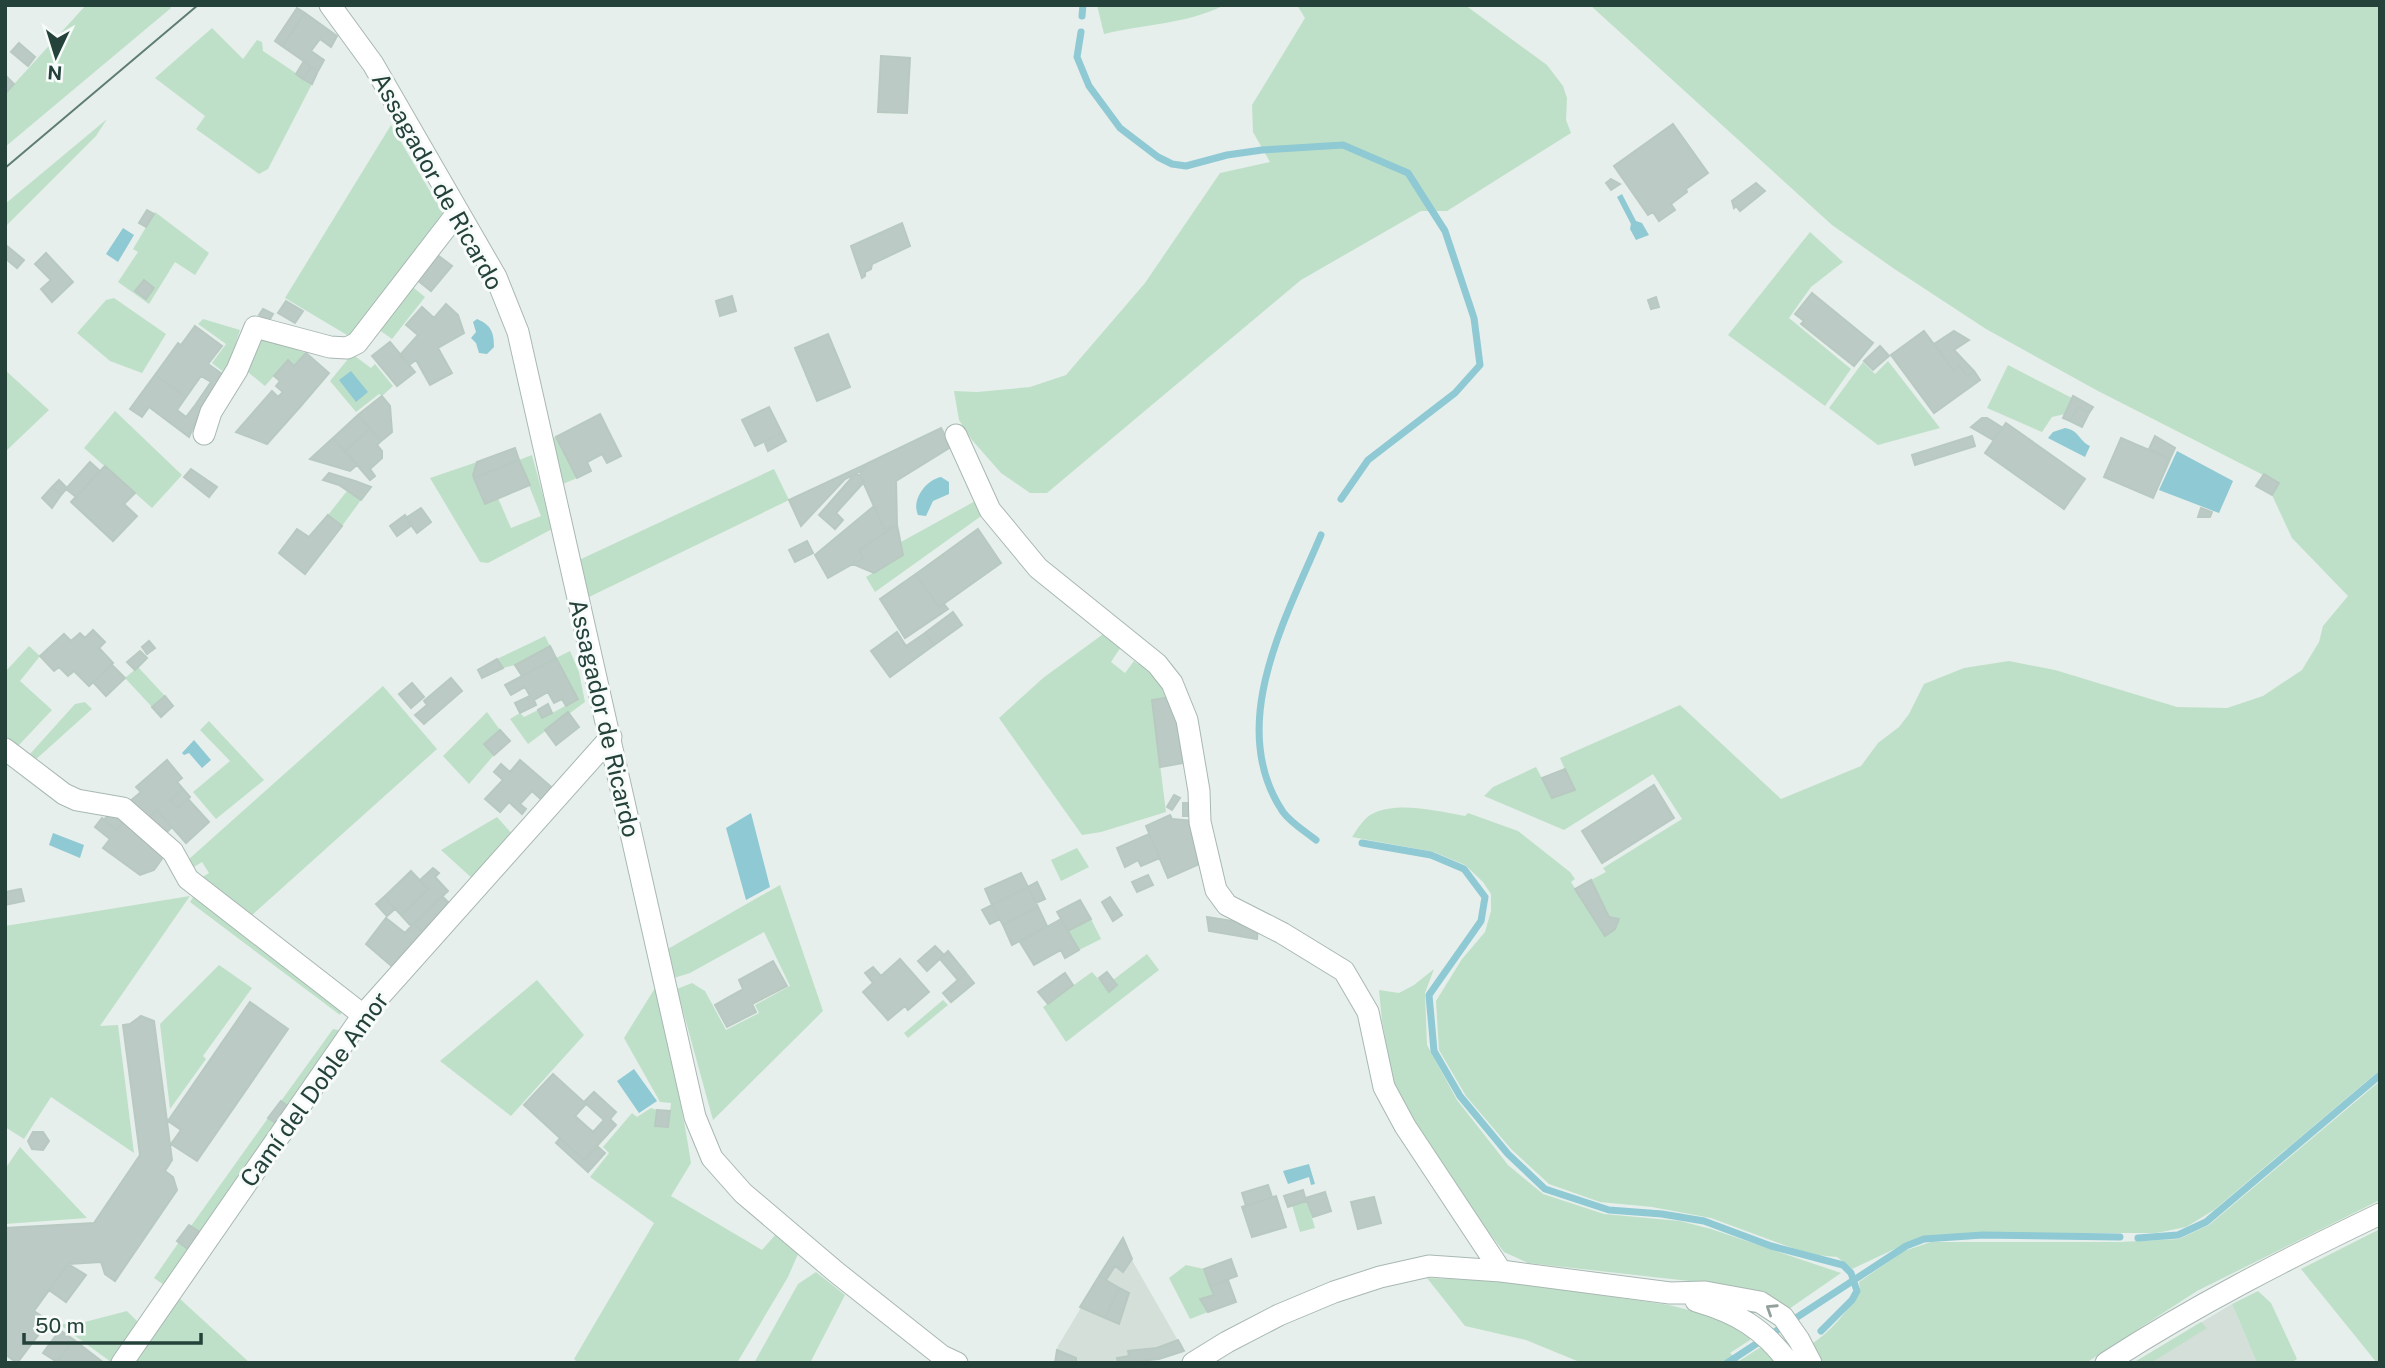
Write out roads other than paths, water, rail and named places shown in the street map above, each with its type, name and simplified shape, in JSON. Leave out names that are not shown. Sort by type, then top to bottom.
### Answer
[{"type":"street","name":"Assagador de Ricardo","points":[[330,5],[373,64],[496,277],[518,332],[695,1117],[712,1158],[743,1193],[945,1361]]},
{"type":"street","points":[[204,434],[211,412],[237,370],[255,327],[330,347],[347,348],[357,342],[458,212]]},
{"type":"street","points":[[956,435],[990,510],[1038,568],[1157,664],[1171,683],[1187,720],[1199,791],[1200,822],[1216,890],[1227,905],[1282,933],[1344,971],[1368,1012],[1384,1087],[1405,1126],[1501,1270]]},
{"type":"street","name":"Camí del Doble Amor","points":[[122,1363],[363,1015],[611,737]]},
{"type":"street","points":[[5,749],[64,794],[77,800],[122,808],[173,852],[188,879],[363,1015]]},
{"type":"street","points":[[2106,1363],[2222,1294],[2380,1214]]},
{"type":"street","points":[[1193,1363],[1279,1315],[1334,1292],[1380,1277],[1429,1266],[1501,1270],[1670,1293],[1707,1304],[1745,1320],[1765,1334],[1789,1363]]},
{"type":"street","points":[[1670,1293],[1705,1292],[1760,1302],[1783,1317],[1800,1340],[1811,1363]]},
{"type":"water","points":[[1622,194],[1636,221],[1642,223],[1649,235],[1636,240],[1617,197]]},
{"type":"water","points":[[123,228],[134,235],[118,262],[106,254]]},
{"type":"water","points":[[477,319],[486,324],[492,333],[494,347],[487,354],[479,353],[471,338],[476,332],[473,322]]},
{"type":"water","points":[[351,371],[368,392],[356,402],[339,380]]},
{"type":"water","points":[[2065,428],[2073,431],[2090,446],[2085,457],[2048,438],[2053,432]]},
{"type":"water","points":[[2177,451],[2233,481],[2219,513],[2159,490]]},
{"type":"water","points":[[941,477],[949,482],[949,494],[933,501],[926,516],[918,515],[916,509],[921,491],[930,482]]},
{"type":"water","points":[[194,740],[211,760],[202,768],[189,753],[182,753]]},
{"type":"water","points":[[751,813],[770,887],[746,900],[726,828]]},
{"type":"water","points":[[53,833],[84,845],[80,858],[49,845]]},
{"type":"water","points":[[634,1069],[657,1101],[639,1113],[617,1081]]},
{"type":"water","points":[[1309,1164],[1315,1184],[1311,1185],[1309,1177],[1288,1184],[1283,1171]]},
{"type":"waterway","points":[[1082,16],[1083,5]]},
{"type":"waterway","points":[[1081,32],[1077,57],[1089,86],[1120,128],[1158,157],[1172,164],[1186,166],[1227,155],[1262,150],[1343,145],[1408,173],[1445,231],[1474,318],[1480,365],[1455,393],[1368,460],[1341,499]]},
{"type":"waterway","points":[[1316,840],[1283,812],[1267,779],[1260,744],[1260,708],[1278,636],[1321,535]]},
{"type":"waterway","points":[[1362,843],[1431,855],[1464,869],[1485,897],[1481,921],[1429,995],[1434,1051],[1460,1096],[1508,1154],[1545,1189],[1609,1210],[1662,1214],[1704,1221],[1771,1246],[1843,1265],[1851,1273],[1857,1291],[1852,1300],[1821,1331]]},
{"type":"waterway","points":[[2138,1238],[2178,1235],[2206,1222],[2380,1075]]},
{"type":"waterway","points":[[1727,1363],[1906,1246],[1924,1239],[1983,1235],[2120,1237]]},
{"type":"tram line","points":[[5,168],[198,5]]}]
